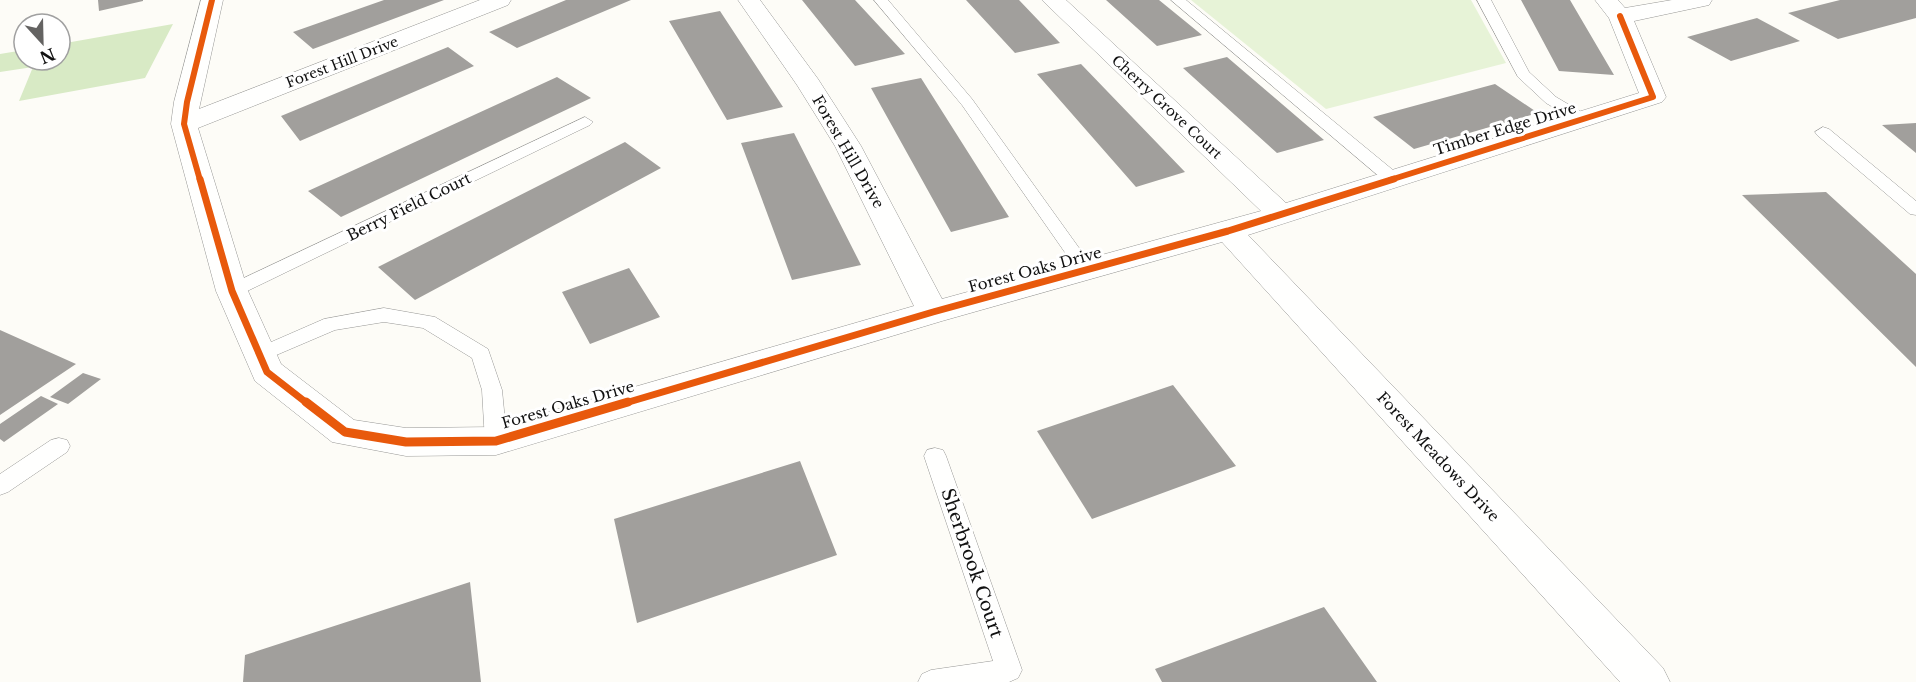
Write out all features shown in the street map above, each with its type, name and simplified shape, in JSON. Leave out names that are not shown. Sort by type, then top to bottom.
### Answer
[{"type":"street","name":"Forest Oaks Drive","points":[[212,0],[187,102],[184,124],[232,291],[267,372],[345,432],[406,442],[496,441],[933,312],[1228,231],[1281,214]]},
{"type":"street","name":"Forest Hill Drive","points":[[184,124],[500,0]]},
{"type":"street","name":"Forest Hill Drive","points":[[749,0],[809,84],[848,146],[933,312]]},
{"type":"street","name":"Cherry Grove Court","points":[[1053,0],[1281,214]]},
{"type":"street","name":"Timber Edge Drive","points":[[1281,214],[1653,97],[1612,8],[1654,11],[1701,0]]},
{"type":"street","name":"Forest Meadows Drive","points":[[1228,231],[1648,682]]},
{"type":"lane","points":[[881,0],[967,102],[1086,270]]},
{"type":"lane","points":[[1178,0],[1393,179]]},
{"type":"lane","points":[[1484,0],[1524,74],[1551,100],[1583,119]]},
{"type":"lane","name":"Berry Field Court","points":[[232,291],[585,122]]},
{"type":"lane","points":[[1823,132],[1916,210]]},
{"type":"lane","points":[[260,355],[331,324],[384,315],[428,322],[481,354],[492,390],[496,441]]},
{"type":"lane","points":[[0,486],[59,447]]},
{"type":"lane","name":"Sherbrook Court","points":[[932,682],[1012,676],[935,456]]},
{"type":"green space","points":[[1191,0],[1471,0],[1506,63],[1326,109]]},
{"type":"green space","points":[[173,24],[145,78],[19,101],[31,72],[72,72],[72,42]]},
{"type":"green space","points":[[12,52],[12,70],[0,72],[0,54]]},
{"type":"building","points":[[98,0],[143,0],[143,1],[99,11]]},
{"type":"building","points":[[384,0],[444,0],[313,49],[293,32]]},
{"type":"building","points":[[566,0],[631,0],[517,48],[489,32]]},
{"type":"building","points":[[802,0],[855,0],[905,54],[855,66]]},
{"type":"building","points":[[966,0],[1019,0],[1060,43],[1015,53]]},
{"type":"building","points":[[1106,0],[1159,0],[1202,35],[1157,46]]},
{"type":"building","points":[[1521,0],[1570,0],[1614,75],[1559,71]]},
{"type":"building","points":[[1840,0],[1916,0],[1916,18],[1838,39],[1788,13]]},
{"type":"building","points":[[720,11],[783,107],[727,120],[669,21]]},
{"type":"building","points":[[1757,18],[1800,41],[1731,61],[1687,37]]},
{"type":"building","points":[[448,47],[474,66],[300,141],[281,116]]},
{"type":"building","points":[[1227,57],[1324,140],[1277,153],[1183,68]]},
{"type":"building","points":[[1081,64],[1185,172],[1136,187],[1037,74]]},
{"type":"building","points":[[557,77],[591,98],[341,217],[308,191]]},
{"type":"building","points":[[921,78],[1009,217],[951,232],[871,88]]},
{"type":"building","points":[[1495,84],[1538,113],[1414,149],[1373,117]]},
{"type":"building","points":[[1916,123],[1916,153],[1882,125]]},
{"type":"building","points":[[794,133],[861,265],[792,280],[741,143]]},
{"type":"building","points":[[625,142],[661,168],[415,300],[378,267]]},
{"type":"building","points":[[1826,192],[1916,274],[1916,367],[1742,195]]},
{"type":"building","points":[[629,268],[660,317],[590,344],[562,292]]},
{"type":"building","points":[[0,330],[76,364],[0,415]]},
{"type":"building","points":[[83,373],[101,379],[68,404],[50,397]]},
{"type":"building","points":[[1173,385],[1236,466],[1092,519],[1037,431]]},
{"type":"building","points":[[41,396],[58,404],[4,442],[0,439],[0,424]]},
{"type":"building","points":[[800,461],[837,555],[637,623],[614,519]]},
{"type":"building","points":[[470,582],[481,682],[243,682],[245,655]]},
{"type":"building","points":[[1324,607],[1377,682],[1162,682],[1155,669]]},
{"type":"cycle path","points":[[212,0],[187,102],[184,124],[232,291],[267,372],[345,432],[406,442],[496,441],[933,312],[1228,231],[1653,97],[1620,16]]}]
